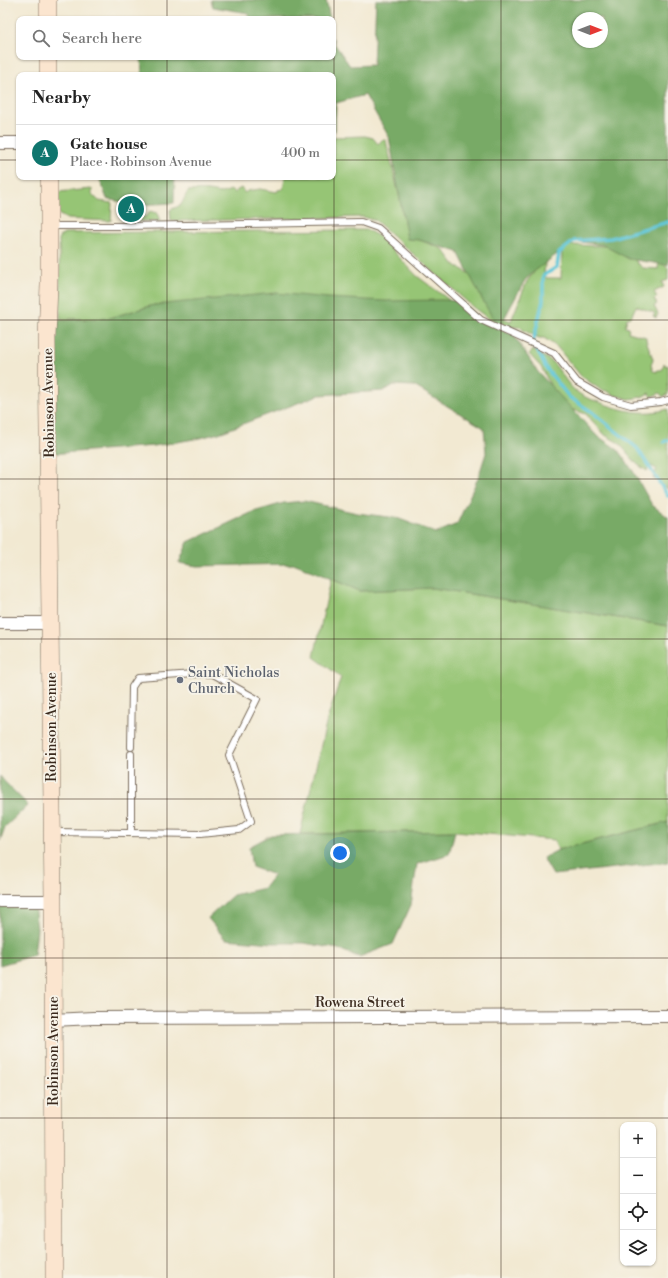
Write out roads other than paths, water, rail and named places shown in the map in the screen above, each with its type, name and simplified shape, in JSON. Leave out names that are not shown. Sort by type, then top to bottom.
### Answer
[{"type":"main road","points":[[48,0],[48,16]]},
{"type":"main road","points":[[48,60],[48,72]]},
{"type":"main road","name":"Robinson Avenue","points":[[49,180],[49,284],[47,338],[52,832],[54,1278]]},
{"type":"street","points":[[0,143],[16,143]]},
{"type":"street","points":[[0,623],[50,623]]},
{"type":"street","points":[[0,901],[52,901]]},
{"type":"street","name":"Rowena Street","points":[[53,1020],[101,1018],[668,1016]]},
{"type":"lane","points":[[49,226],[361,222],[378,228],[481,320],[554,353],[577,382],[603,397],[631,405],[668,400]]},
{"type":"lane","points":[[52,832],[200,834],[239,830],[250,821],[229,755],[257,699],[212,674],[138,678],[132,687],[131,747]]},
{"type":"lane","points":[[131,754],[131,833]]},
{"type":"waterway","points":[[668,222],[611,238],[574,241],[559,253],[557,267],[543,276],[543,301],[533,342],[546,368],[569,397],[592,412],[637,448],[668,496]]},
{"type":"waterway","points":[[664,442],[668,440]]},
{"type":"place","name":"Gate house","points":[[131,209]]},
{"type":"place","name":"Saint Nicholas Church","points":[[180,680]]}]
